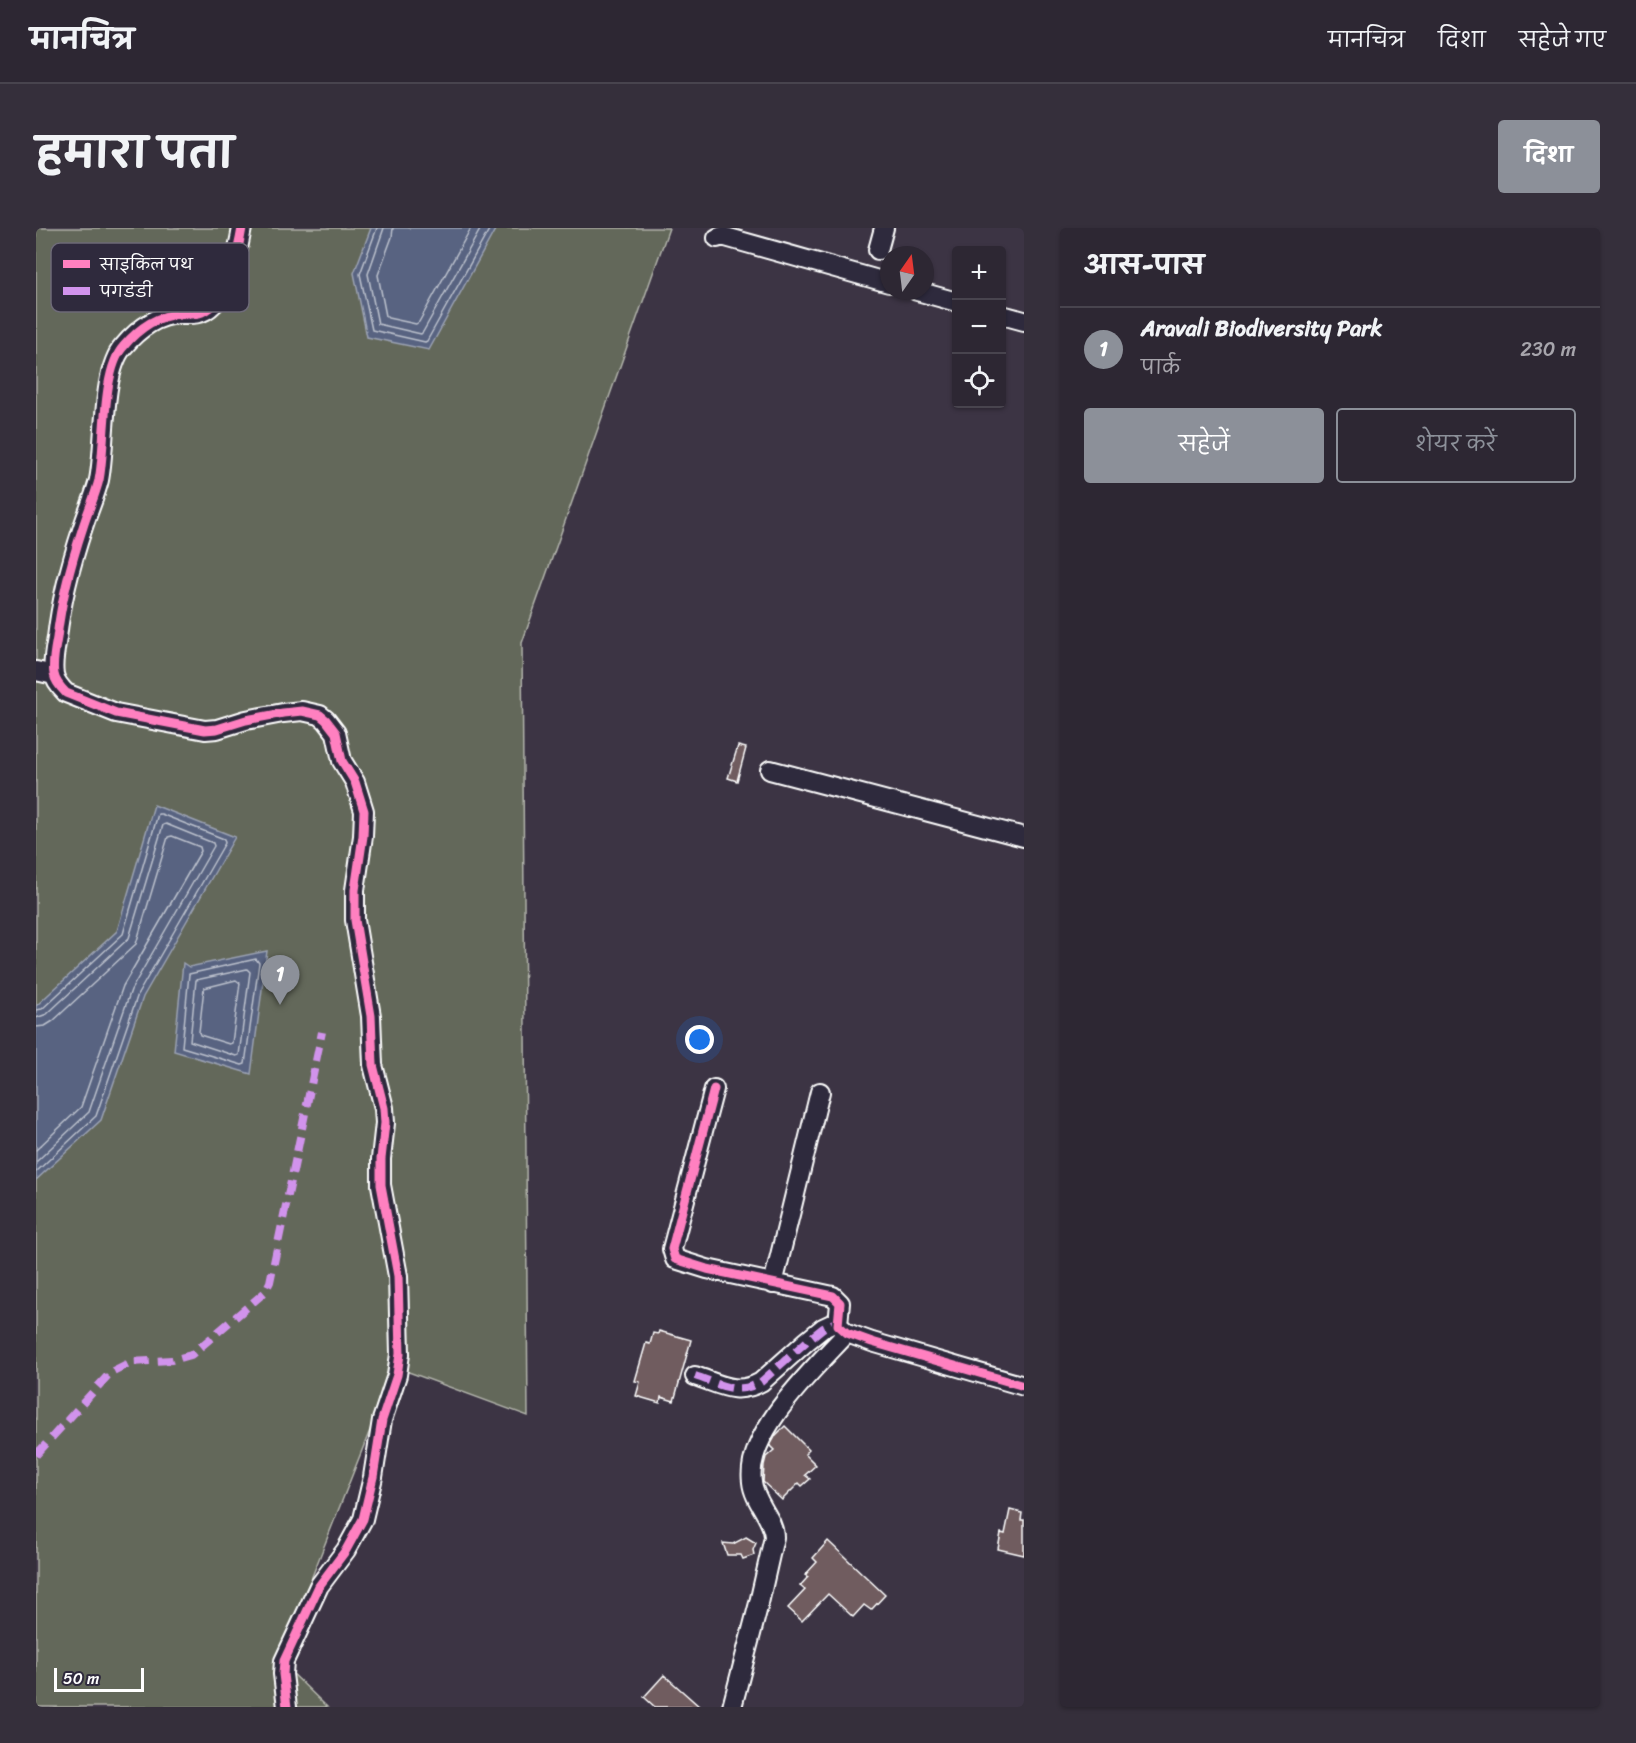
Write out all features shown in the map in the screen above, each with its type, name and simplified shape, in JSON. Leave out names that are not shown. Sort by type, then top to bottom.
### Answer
[{"type":"street","points":[[238,243],[242,228]]},
{"type":"street","points":[[878,250],[884,228]]},
{"type":"street","points":[[717,238],[722,236],[880,280]]},
{"type":"street","points":[[934,296],[952,301]]},
{"type":"street","points":[[203,312],[167,315],[150,321],[121,349],[115,360],[104,419],[103,456],[99,479],[73,559],[45,673],[66,693],[116,713],[205,730],[284,713],[302,711],[320,715],[336,733],[342,761],[355,782],[364,811],[363,836],[355,890],[355,920],[371,1016],[373,1065],[384,1108],[381,1185],[398,1276],[400,1354],[397,1376],[382,1420],[373,1477],[363,1519],[346,1550],[319,1586],[284,1660],[283,1674],[287,1707]]},
{"type":"street","points":[[1006,316],[1024,321]]},
{"type":"street","points":[[770,770],[1024,837]]},
{"type":"street","points":[[714,1089],[672,1249],[673,1257],[678,1261],[707,1269],[837,1299],[840,1303],[842,1327],[780,1407],[756,1448],[751,1480],[757,1501],[773,1528],[774,1537],[732,1707]]},
{"type":"street","points":[[773,1284],[820,1092]]},
{"type":"street","points":[[695,1376],[729,1387],[749,1389],[761,1382],[823,1328],[842,1327],[872,1342],[1024,1386]]},
{"type":"green space","points":[[36,228],[669,228],[522,643],[528,1416],[395,1367],[279,1660],[327,1707],[36,1707]]},
{"type":"water","points":[[371,228],[496,228],[429,350],[367,337],[354,273]]},
{"type":"water","points":[[154,805],[235,837],[143,997],[101,1120],[36,1180],[36,1006],[117,931]]},
{"type":"water","points":[[267,951],[251,1074],[174,1051],[183,963],[189,967]]},
{"type":"building","points":[[738,746],[746,748],[737,781],[728,778]]},
{"type":"building","points":[[659,1331],[691,1340],[674,1401],[661,1397],[660,1403],[636,1396],[640,1382],[635,1381],[646,1343],[650,1344],[653,1333],[658,1334]]},
{"type":"building","points":[[785,1426],[809,1450],[805,1454],[816,1465],[805,1475],[810,1479],[802,1486],[799,1483],[782,1500],[763,1482],[766,1457],[774,1450],[770,1446]]},
{"type":"building","points":[[1010,1510],[1022,1513],[1024,1555],[998,1549],[1001,1533],[1005,1534]]},
{"type":"building","points":[[746,1537],[756,1543],[753,1550],[754,1555],[743,1559],[741,1555],[727,1555],[723,1543],[733,1544]]},
{"type":"building","points":[[828,1541],[885,1595],[871,1610],[864,1605],[853,1617],[828,1594],[802,1621],[788,1608],[805,1590],[800,1586],[808,1577],[805,1575],[817,1562],[813,1558]]},
{"type":"building","points":[[664,1675],[700,1707],[655,1707],[644,1697]]},
{"type":"marked path","points":[[36,1455],[111,1372],[131,1362],[172,1360],[191,1355],[265,1292],[270,1282],[322,1032]]},
{"type":"marked path","points":[[695,1376],[728,1387],[752,1386],[761,1382],[823,1328],[838,1321]]},
{"type":"cycle path","points":[[239,243],[242,228]]},
{"type":"cycle path","points":[[202,312],[171,315],[155,320],[135,334],[116,358],[105,410],[99,480],[67,582],[53,670],[57,682],[66,693],[116,713],[205,730],[283,713],[302,711],[320,715],[336,733],[342,761],[355,782],[364,811],[363,836],[355,890],[355,920],[371,1016],[373,1065],[384,1108],[381,1185],[398,1276],[400,1354],[397,1375],[382,1420],[373,1477],[363,1519],[346,1550],[319,1586],[284,1661],[283,1674],[287,1707]]},
{"type":"cycle path","points":[[714,1089],[672,1249],[675,1259],[707,1269],[833,1296],[840,1303],[838,1325],[847,1333],[1024,1386]]},
{"type":"place","name":"Aravali Biodiversity Park","points":[[280,1005]]}]
